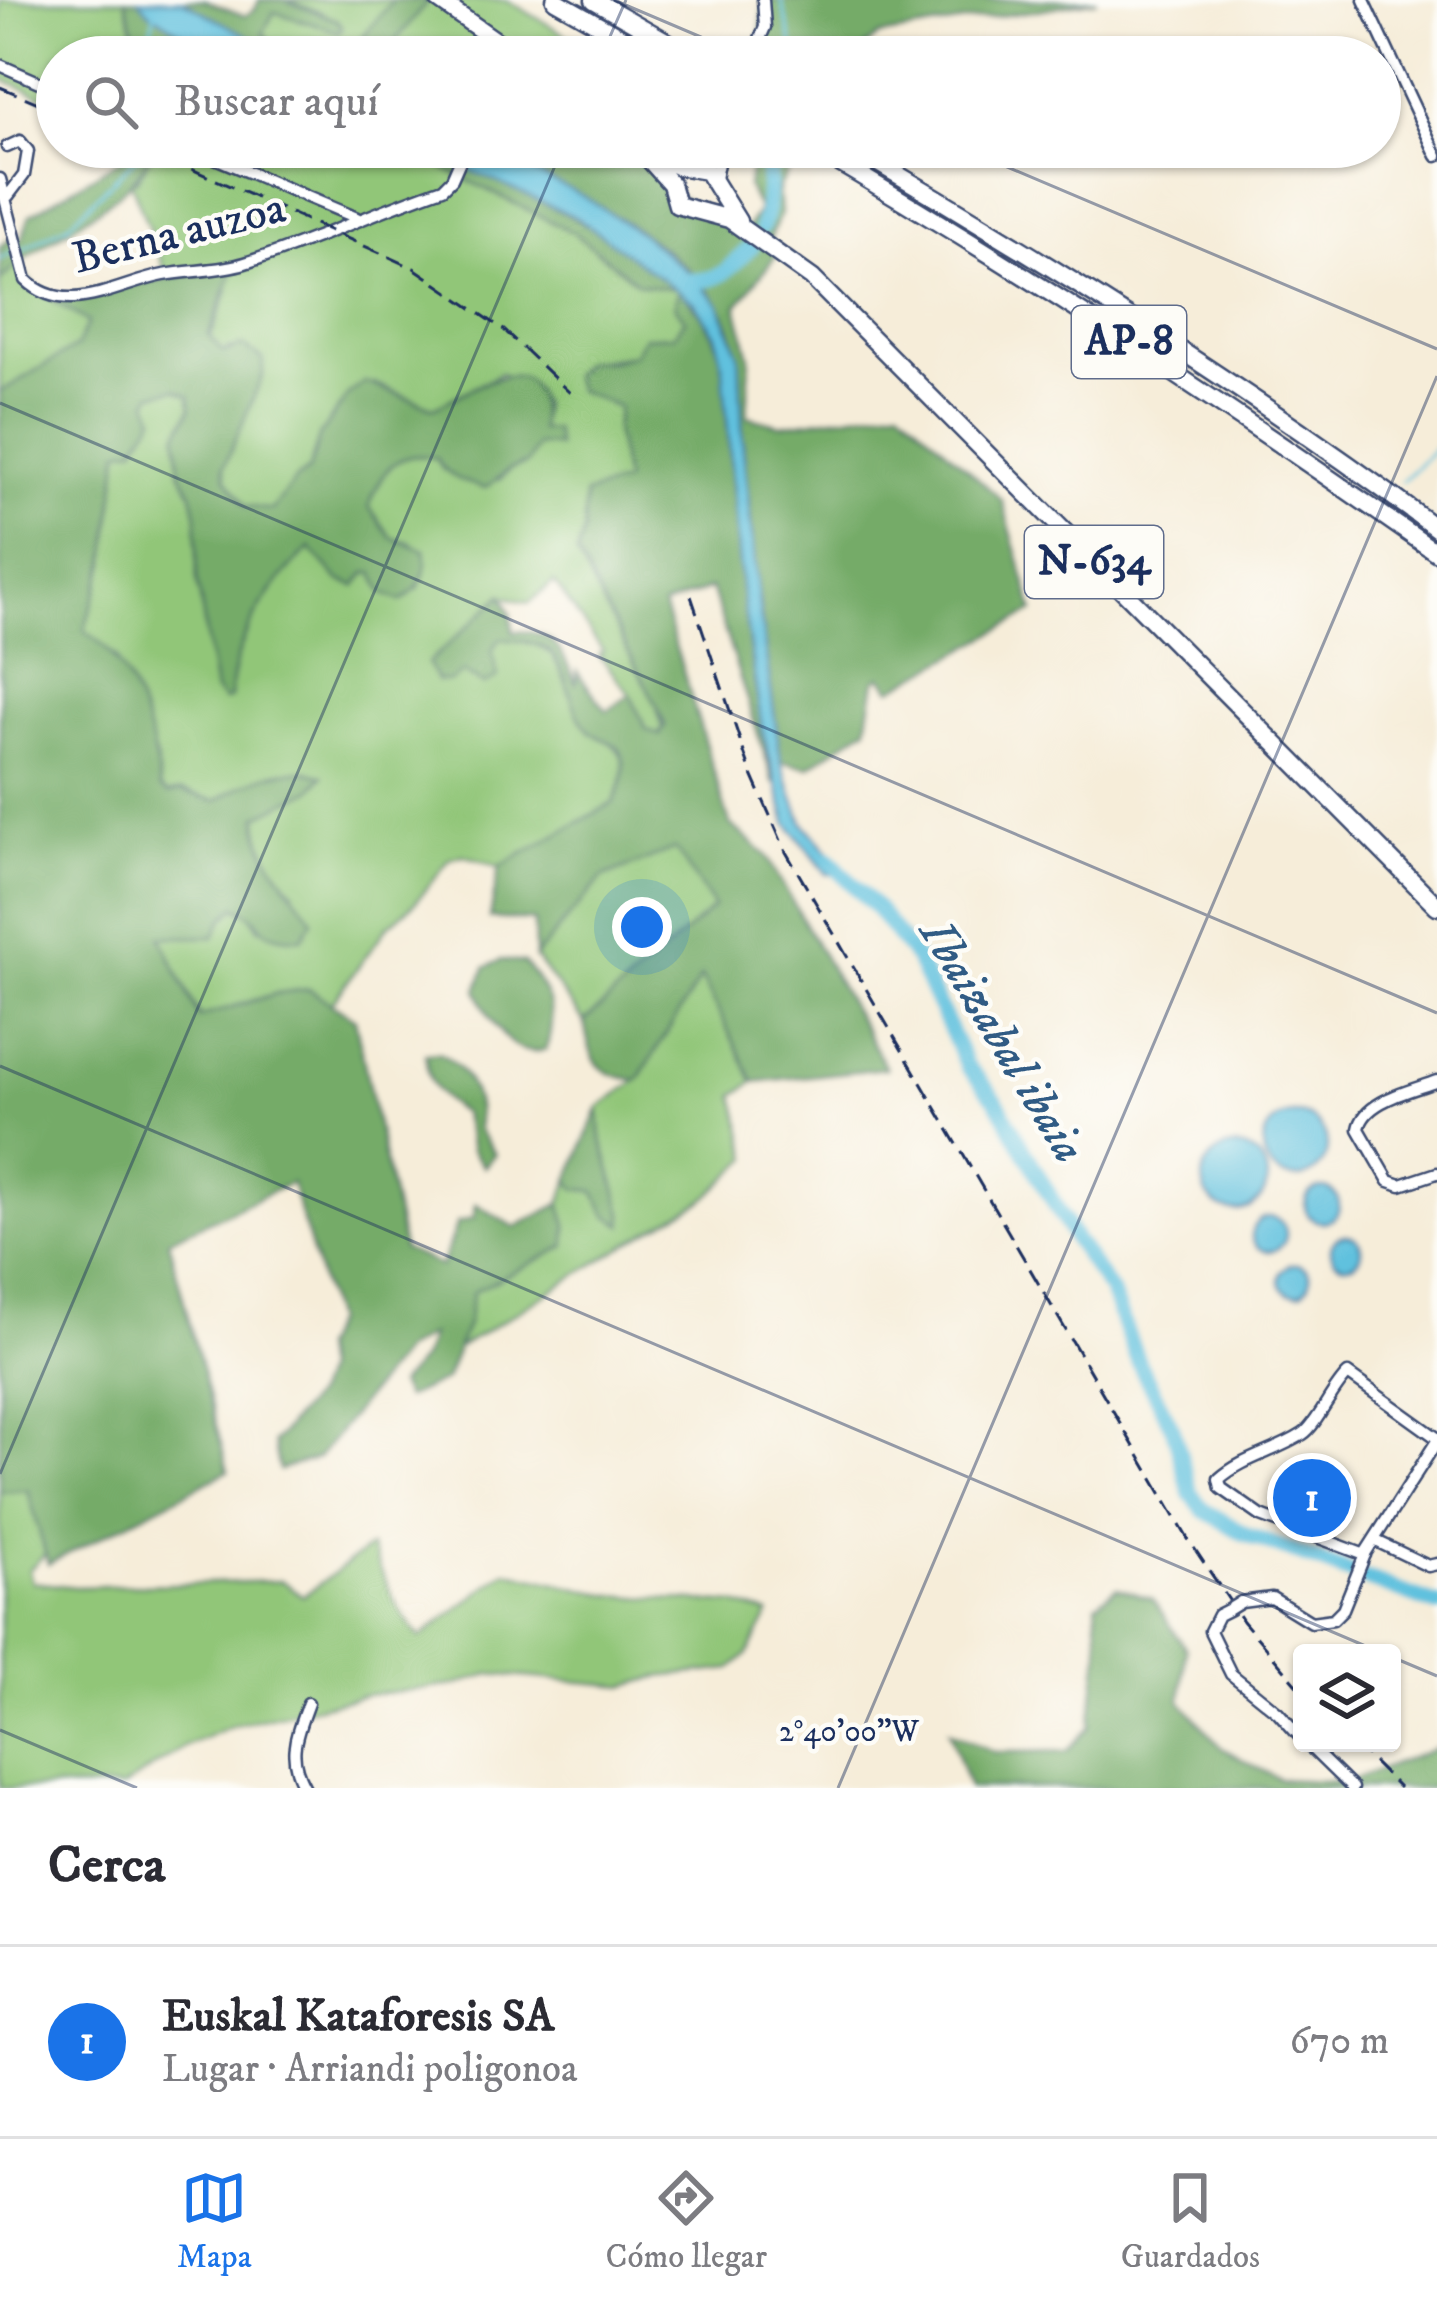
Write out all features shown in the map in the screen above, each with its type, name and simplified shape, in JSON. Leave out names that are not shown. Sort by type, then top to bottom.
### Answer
[{"type":"highway","points":[[438,0],[490,36]]},
{"type":"highway","points":[[555,0],[619,36]]},
{"type":"highway","points":[[594,0],[657,36]]},
{"type":"highway","points":[[475,25],[483,36]]},
{"type":"highway","name":"N-634","points":[[657,168],[671,184],[677,205],[743,226],[812,278],[1437,906]]},
{"type":"highway","points":[[671,184],[693,168]]},
{"type":"highway","name":"N-634","points":[[693,168],[716,186],[743,226]]},
{"type":"highway","name":"AP-8","points":[[848,168],[955,230],[1138,348],[1437,553]]},
{"type":"highway","name":"AP-8","points":[[886,168],[1303,432],[1437,529]]},
{"type":"highway","points":[[698,211],[711,203],[716,186]]},
{"type":"street","points":[[761,36],[763,0]]},
{"type":"street","points":[[1364,0],[1381,36]]},
{"type":"street","points":[[0,65],[36,81]]},
{"type":"street","points":[[1401,79],[1437,156]]},
{"type":"street","points":[[0,178],[8,196],[25,175],[28,151],[20,141],[7,147]]},
{"type":"street","points":[[237,168],[352,218],[366,217]]},
{"type":"street","name":"Berna auzoa","points":[[8,196],[13,237],[26,280],[52,299],[92,296],[166,274],[243,264],[443,188],[457,168]]},
{"type":"street","points":[[716,186],[717,168]]},
{"type":"street","points":[[1437,1081],[1370,1109],[1359,1129],[1389,1181],[1401,1185],[1437,1173]]},
{"type":"street","points":[[1293,1729],[1231,1674],[1210,1631],[1218,1615],[1241,1602],[1271,1598],[1304,1619],[1320,1622],[1343,1609],[1373,1540],[1437,1439],[1348,1374],[1306,1432],[1238,1463],[1219,1479],[1221,1488],[1261,1516],[1363,1559]]},
{"type":"street","points":[[1373,1540],[1428,1566],[1437,1564]]},
{"type":"street","points":[[305,1788],[295,1771],[292,1743],[308,1703]]},
{"type":"street","points":[[1315,1752],[1352,1788]]},
{"type":"green space","points":[[0,0],[125,0],[136,36],[36,36],[36,94],[0,78]]},
{"type":"green space","points":[[125,0],[139,0],[150,13],[187,36],[136,36]]},
{"type":"green space","points":[[181,0],[204,0],[245,16],[259,0],[284,0],[337,20],[342,27],[339,32],[274,12],[265,36],[247,36]]},
{"type":"green space","points":[[284,0],[507,0],[568,36],[263,33],[274,12],[339,31],[341,27],[320,12]]},
{"type":"green space","points":[[393,0],[429,0],[400,36],[363,36]]},
{"type":"green space","points":[[763,0],[1098,0],[879,36],[761,36]]},
{"type":"green space","points":[[106,168],[142,168],[120,193],[0,281],[0,246],[13,237],[21,241],[30,215]]},
{"type":"green space","points":[[144,168],[443,168],[574,233],[639,284],[678,289],[686,320],[674,335],[644,337],[634,354],[595,360],[576,369],[577,390],[619,407],[615,429],[625,482],[585,494],[584,531],[577,555],[656,704],[663,730],[655,736],[646,729],[630,694],[599,655],[603,651],[554,582],[529,603],[503,596],[511,614],[513,639],[553,655],[590,732],[619,751],[624,768],[613,803],[499,867],[463,855],[450,859],[414,904],[387,927],[332,1003],[309,989],[278,993],[200,1017],[160,937],[223,919],[235,907],[249,913],[259,928],[294,891],[268,856],[258,815],[311,790],[309,771],[260,779],[216,801],[182,791],[167,794],[160,788],[156,758],[116,657],[84,630],[106,563],[120,449],[152,394],[175,389],[190,396],[191,409],[177,435],[180,471],[197,516],[197,578],[215,691],[230,697],[238,655],[256,615],[311,548],[338,580],[355,586],[367,573],[374,573],[383,593],[418,589],[427,562],[410,542],[392,538],[369,507],[392,466],[422,456],[436,458],[443,470],[500,480],[510,469],[524,465],[536,445],[557,446],[540,431],[542,403],[501,373],[434,408],[373,383],[349,394],[320,435],[309,470],[295,480],[272,511],[246,506],[226,478],[224,467],[263,375],[230,348],[223,353],[210,339],[228,290],[166,274],[131,182]]},
{"type":"green space","points":[[443,168],[465,168],[551,206],[645,261],[677,289],[639,284],[574,233]]},
{"type":"green space","points":[[525,168],[653,168],[671,192],[746,229],[759,211],[748,187],[750,168],[787,168],[778,188],[780,214],[768,244],[778,253],[737,306],[750,357],[747,416],[781,425],[900,407],[1002,500],[1034,611],[892,689],[881,676],[875,681],[867,727],[809,767],[781,762],[756,572],[739,372],[727,319],[679,261],[598,206]]},
{"type":"green space","points":[[18,261],[38,289],[88,322],[77,346],[0,392],[0,281]]},
{"type":"green space","points":[[235,266],[209,335],[223,352],[243,346],[263,359],[263,375],[224,467],[226,478],[246,506],[272,510],[309,470],[320,435],[349,394],[365,382],[434,408],[489,381],[521,377],[532,385],[539,402],[540,430],[554,429],[557,446],[537,445],[528,463],[510,469],[486,488],[457,478],[436,458],[410,457],[392,466],[369,507],[392,538],[425,550],[426,566],[418,586],[401,601],[383,593],[374,573],[366,573],[356,586],[338,580],[310,548],[280,579],[255,616],[238,655],[230,698],[224,701],[215,691],[197,578],[197,516],[180,471],[177,435],[191,409],[190,396],[175,389],[152,394],[148,401],[155,417],[135,448],[120,450],[106,562],[84,630],[101,643],[127,679],[146,722],[160,788],[168,794],[181,791],[216,801],[267,775],[295,771],[323,776],[311,790],[258,816],[269,858],[313,920],[302,938],[267,932],[236,907],[214,937],[161,937],[199,1017],[278,993],[309,989],[355,1019],[403,1249],[441,1266],[457,1223],[474,1218],[476,1204],[515,1227],[560,1204],[567,1225],[566,1246],[473,1292],[467,1324],[445,1380],[405,1398],[398,1385],[423,1357],[430,1335],[404,1350],[318,1458],[279,1470],[273,1443],[315,1394],[323,1372],[320,1349],[333,1321],[291,1183],[168,1240],[228,1471],[48,1564],[28,1490],[0,1492],[0,392],[77,346],[88,322],[52,299]]},
{"type":"green space","points":[[678,289],[710,330],[723,369],[747,629],[774,784],[711,588],[663,606],[730,824],[766,855],[886,1068],[754,1082],[701,977],[638,1080],[613,1075],[598,1064],[584,1022],[714,907],[675,849],[603,877],[535,957],[534,921],[490,918],[499,867],[613,803],[623,775],[623,758],[617,747],[582,722],[558,664],[543,647],[500,639],[492,651],[498,677],[484,685],[463,672],[451,681],[437,681],[428,663],[502,595],[513,632],[547,638],[576,685],[577,672],[607,711],[630,694],[646,729],[660,735],[665,725],[656,704],[577,554],[584,531],[585,494],[625,482],[615,429],[619,407],[577,390],[572,375],[587,361],[612,361],[634,354],[644,337],[674,335],[685,320],[675,306]]},
{"type":"green space","points":[[675,848],[714,907],[584,1022],[535,957],[603,877]]},
{"type":"green space","points":[[501,960],[524,963],[545,993],[551,1013],[546,1049],[534,1052],[512,1044],[487,1012],[477,990],[485,968]]},
{"type":"green space","points":[[701,976],[754,1082],[735,1095],[749,1158],[703,1201],[458,1348],[473,1292],[566,1246],[567,1225],[560,1204],[569,1180],[576,1189],[594,1191],[607,1215],[623,1224],[600,1133],[599,1107],[639,1079]]},
{"type":"green space","points":[[439,1053],[464,1075],[474,1095],[477,1129],[495,1154],[484,1167],[471,1150],[463,1114],[431,1082],[426,1054]]},
{"type":"green space","points":[[599,1107],[600,1133],[623,1225],[607,1215],[594,1191],[576,1189],[569,1180]]},
{"type":"green space","points":[[27,1489],[47,1552],[29,1570],[32,1582],[76,1587],[282,1581],[303,1596],[370,1547],[395,1603],[420,1638],[506,1571],[609,1595],[735,1604],[769,1614],[748,1654],[731,1669],[658,1677],[627,1686],[490,1674],[456,1685],[367,1695],[234,1725],[184,1747],[122,1788],[0,1788],[0,1492]]},
{"type":"green space","points":[[1117,1588],[1153,1599],[1186,1649],[1181,1701],[1222,1748],[1279,1779],[1347,1782],[1437,1748],[1437,1788],[969,1788],[949,1731],[995,1752],[1067,1751],[1090,1727],[1099,1653],[1096,1604]]},
{"type":"water","points":[[139,0],[181,0],[247,36],[187,36],[150,13]]},
{"type":"water","points":[[465,168],[525,168],[585,197],[643,235],[719,304],[739,354],[759,606],[781,762],[803,822],[848,874],[827,874],[787,823],[762,729],[741,588],[723,369],[716,335],[695,303],[578,218]]},
{"type":"water","points":[[1295,1114],[1318,1123],[1327,1146],[1318,1169],[1295,1178],[1272,1169],[1263,1146],[1272,1123]]},
{"type":"water","points":[[1235,1147],[1258,1156],[1267,1179],[1258,1202],[1235,1211],[1212,1202],[1203,1179],[1212,1156]]},
{"type":"water","points":[[1322,1188],[1334,1193],[1339,1205],[1334,1217],[1322,1222],[1310,1217],[1305,1205],[1310,1193]]},
{"type":"water","points":[[1269,1217],[1281,1222],[1286,1234],[1281,1246],[1269,1251],[1257,1246],[1252,1234],[1257,1222]]},
{"type":"water","points":[[1346,1235],[1361,1250],[1346,1265],[1331,1250]]},
{"type":"water","points":[[1295,1264],[1306,1268],[1310,1279],[1306,1290],[1295,1294],[1284,1290],[1280,1279],[1284,1268]]},
{"type":"waterway","points":[[781,0],[790,36]]},
{"type":"waterway","points":[[150,36],[155,12]]},
{"type":"waterway","points":[[22,250],[69,224],[126,168]]},
{"type":"waterway","points":[[762,227],[769,168]]},
{"type":"waterway","points":[[687,281],[718,276],[752,246]]},
{"type":"waterway","points":[[0,259],[12,253]]},
{"type":"waterway","points":[[1402,481],[1437,447]]},
{"type":"waterway","name":"Ibaizabal ibaia","points":[[828,859],[876,908],[917,960],[967,1066],[996,1100],[1074,1238],[1111,1292],[1139,1364],[1173,1429],[1191,1494],[1204,1510],[1245,1534],[1437,1605]]},
{"type":"railway","points":[[0,87],[36,102]]},
{"type":"railway","points":[[189,168],[414,268],[504,330],[570,393]]},
{"type":"railway","points":[[691,596],[750,770],[786,852],[1188,1539],[1243,1621],[1293,1679]]},
{"type":"railway","points":[[1363,1752],[1399,1788]]},
{"type":"place","name":"Euskal Kataforesis SA","points":[[1312,1498]]}]
